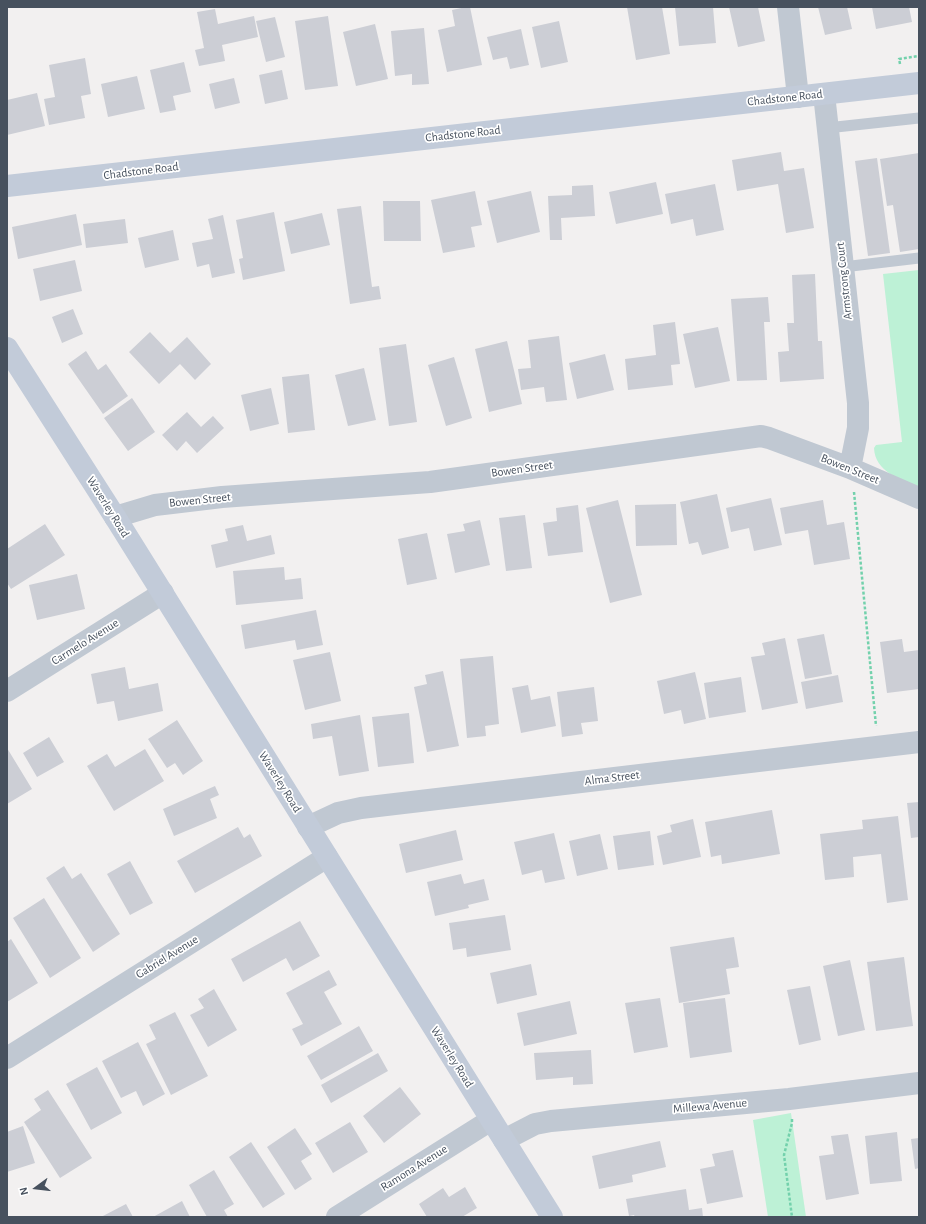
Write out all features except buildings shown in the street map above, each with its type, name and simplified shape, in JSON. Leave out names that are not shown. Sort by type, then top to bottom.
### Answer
[{"type":"main road","name":"Chadstone Road","points":[[7,186],[919,83]]},
{"type":"main road","name":"Waverley Road","points":[[7,348],[115,517],[552,1217]]},
{"type":"street","points":[[788,7],[798,97]]},
{"type":"street","name":"Armstrong Court","points":[[824,94],[858,403],[858,428],[850,468]]},
{"type":"street","name":"Bowen Street","points":[[115,517],[155,505],[172,502],[430,482],[761,436],[850,468],[919,498]]},
{"type":"street","name":"Carmelo Avenue","points":[[7,691],[163,594]]},
{"type":"street","name":"Alma Street","points":[[308,827],[338,813],[356,809],[919,742]]},
{"type":"street","name":"Gabriel Avenue","points":[[7,1058],[327,857]]},
{"type":"street","name":"Millewa Avenue","points":[[504,1140],[535,1124],[550,1121],[789,1099],[919,1083]]},
{"type":"street","name":"Ramona Avenue","points":[[337,1217],[491,1120]]},
{"type":"lane","points":[[827,128],[919,118]]},
{"type":"lane","points":[[843,268],[919,258]]},
{"type":"path","points":[[901,67],[899,59],[919,56]]},
{"type":"path","points":[[850,468],[854,495],[877,746]]},
{"type":"path","points":[[789,1099],[792,1123],[784,1154],[792,1217]]},
{"type":"green space","points":[[919,270],[919,488],[897,478],[884,469],[875,456],[874,448],[876,445],[902,442],[883,274]]},
{"type":"green space","points":[[791,1113],[806,1217],[768,1217],[753,1120]]}]
